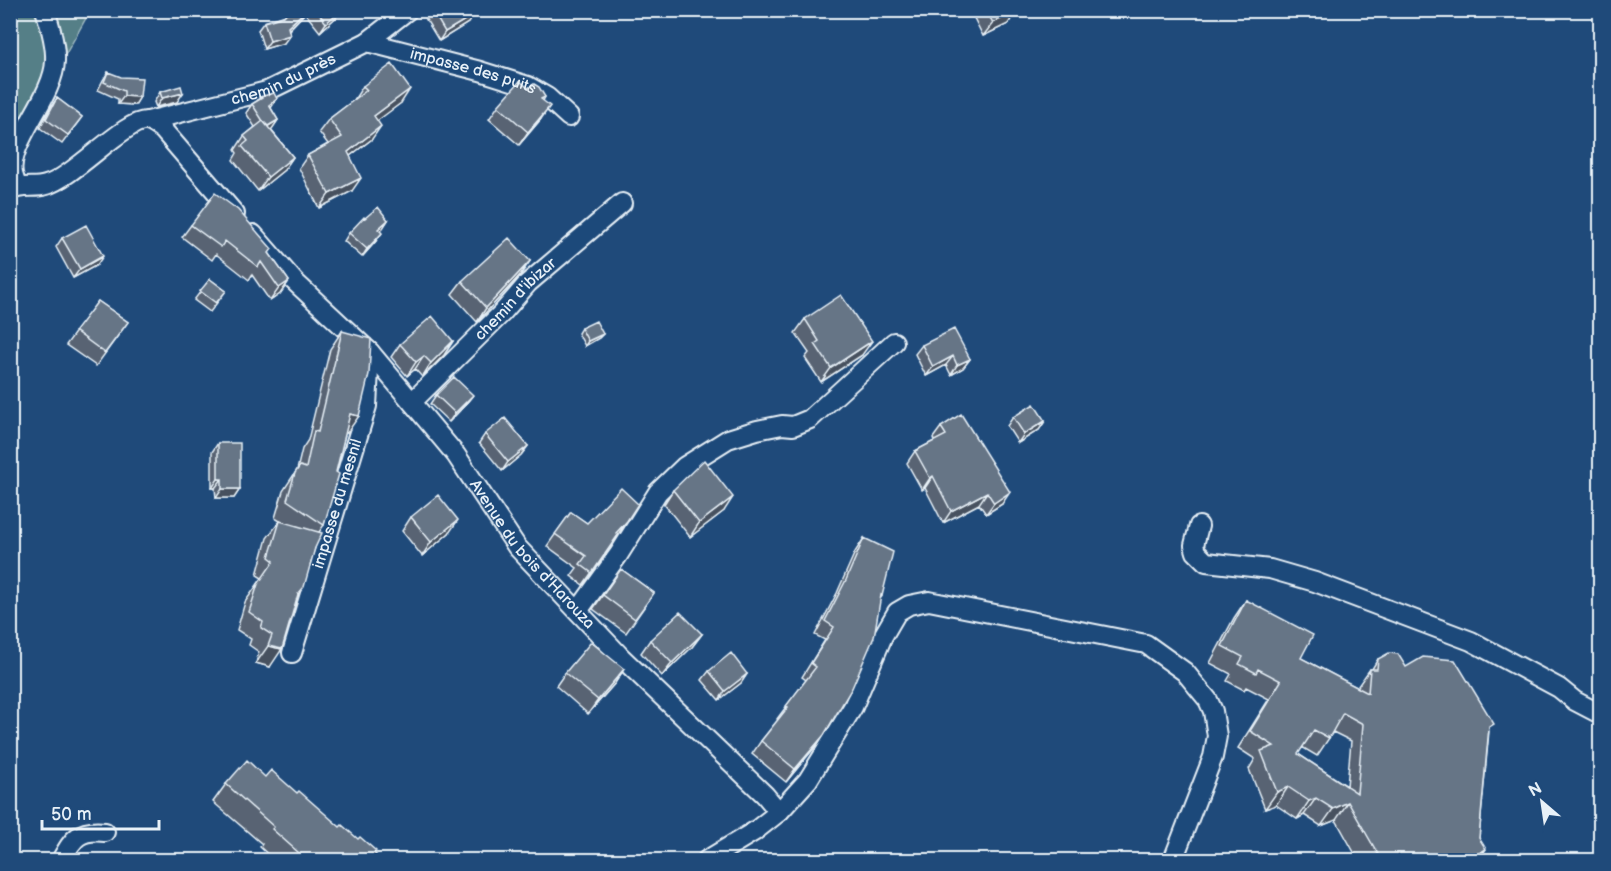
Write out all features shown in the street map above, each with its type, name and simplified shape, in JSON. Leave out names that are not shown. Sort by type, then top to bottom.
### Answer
[{"type":"street","points":[[14,189],[12,172],[16,150],[46,95],[56,61],[50,24],[45,10]]},
{"type":"street","name":"chemin du près","points":[[14,189],[46,185],[93,156],[136,123],[267,91],[367,42],[408,10]]},
{"type":"street","name":"impasse des puits","points":[[367,42],[528,86],[547,97],[569,117]]},
{"type":"street","name":"Avenue du bois d'Harouza","points":[[148,121],[163,130],[294,281],[370,352],[456,455],[517,547],[622,658],[749,780],[779,812]]},
{"type":"street","name":"chemin d'ibizar","points":[[412,402],[502,313],[528,283],[622,203]]},
{"type":"street","points":[[578,611],[619,554],[658,492],[685,466],[728,439],[757,430],[800,424],[810,419],[894,342]]},
{"type":"street","name":"impasse du mesnil","points":[[292,652],[367,406],[370,352]]},
{"type":"street","points":[[1199,526],[1194,545],[1196,552],[1206,562],[1270,569],[1293,575],[1470,640],[1559,688],[1575,701],[1600,714]]},
{"type":"street","points":[[707,861],[761,827],[779,812],[808,780],[853,707],[883,636],[897,612],[909,605],[929,601],[1146,644],[1185,672],[1208,700],[1213,711],[1217,736],[1213,757],[1173,861]]},
{"type":"street","points":[[61,861],[71,843],[81,834],[92,831],[105,832]]},
{"type":"green space","points":[[11,11],[90,11],[11,151]]},
{"type":"building","points":[[289,10],[306,10],[288,27],[290,35],[270,41],[264,22],[284,16]]},
{"type":"building","points":[[316,10],[341,10],[326,23]]},
{"type":"building","points":[[432,10],[473,10],[475,14],[445,32]]},
{"type":"building","points":[[986,10],[1017,10],[993,23]]},
{"type":"building","points":[[392,64],[410,89],[374,116],[381,126],[348,152],[361,178],[329,194],[308,155],[342,137],[329,119],[367,90],[363,86]]},
{"type":"building","points":[[108,72],[121,77],[142,78],[140,97],[124,96],[124,91],[104,82]]},
{"type":"building","points":[[520,81],[528,88],[534,84],[539,87],[545,97],[541,99],[550,106],[528,132],[498,106]]},
{"type":"building","points":[[181,86],[183,93],[162,98],[160,92]]},
{"type":"building","points":[[274,93],[277,99],[269,105],[278,120],[268,126],[252,104],[262,98],[260,97]]},
{"type":"building","points":[[57,98],[82,117],[68,135],[46,119]]},
{"type":"building","points":[[263,121],[293,157],[268,177],[242,146],[248,141],[244,136]]},
{"type":"building","points":[[215,193],[238,210],[272,249],[269,253],[289,281],[279,288],[261,262],[258,267],[225,241],[221,247],[191,225]]},
{"type":"building","points":[[378,207],[388,220],[378,229],[382,233],[367,249],[349,233],[364,217]]},
{"type":"building","points":[[86,225],[103,256],[80,269],[62,238]]},
{"type":"building","points":[[509,238],[530,261],[486,308],[462,281]]},
{"type":"building","points":[[210,279],[226,291],[216,303],[200,291]]},
{"type":"building","points":[[841,295],[872,341],[831,368],[815,344],[819,341],[805,319]]},
{"type":"building","points":[[98,301],[128,322],[105,353],[75,331]]},
{"type":"building","points":[[432,316],[453,341],[431,363],[424,356],[416,362],[400,344]]},
{"type":"building","points":[[596,321],[603,334],[588,341],[581,328]]},
{"type":"building","points":[[954,329],[970,359],[957,365],[953,356],[933,367],[922,345]]},
{"type":"building","points":[[342,331],[371,339],[369,374],[359,416],[350,414],[336,472],[339,474],[324,525],[287,500],[295,473],[300,466],[306,468],[314,431],[318,432]]},
{"type":"building","points":[[454,377],[473,395],[455,413],[436,395]]},
{"type":"building","points":[[1034,404],[1045,421],[1024,434],[1013,417]]},
{"type":"building","points":[[961,414],[1010,492],[994,503],[987,492],[951,511],[933,476],[930,478],[915,451],[946,435],[941,427]]},
{"type":"building","points":[[505,418],[528,446],[508,462],[485,434]]},
{"type":"building","points":[[218,443],[240,443],[240,489],[222,489],[222,479],[218,479]]},
{"type":"building","points":[[704,460],[733,497],[699,523],[673,490]]},
{"type":"building","points":[[621,488],[638,504],[616,533],[618,535],[592,573],[580,564],[586,556],[555,534],[571,512],[587,523]]},
{"type":"building","points":[[438,495],[458,520],[431,542],[411,517]]},
{"type":"building","points":[[280,521],[322,533],[315,548],[304,587],[298,594],[282,649],[268,646],[272,635],[261,628],[263,622],[249,612],[258,584],[274,561],[269,557]]},
{"type":"building","points":[[864,538],[893,552],[881,595],[874,637],[852,688],[824,735],[795,769],[761,741],[816,667],[811,663],[834,627],[825,621]]},
{"type":"building","points":[[621,569],[654,593],[635,619],[603,595]]},
{"type":"building","points":[[1246,600],[1313,635],[1301,658],[1368,693],[1370,669],[1377,669],[1378,659],[1389,653],[1398,654],[1406,667],[1423,657],[1455,660],[1494,724],[1489,727],[1479,838],[1486,849],[1467,861],[1398,855],[1389,861],[1382,861],[1348,802],[1333,809],[1316,798],[1309,801],[1288,787],[1277,792],[1261,751],[1274,746],[1250,731],[1281,681],[1258,669],[1256,673],[1239,664],[1243,657],[1222,646]],"holes":[[[1343,713],[1363,724],[1357,793],[1298,754],[1314,730],[1329,738]]]},
{"type":"building","points":[[680,612],[702,634],[672,663],[650,640]]},
{"type":"building","points":[[591,642],[624,669],[598,700],[565,673]]},
{"type":"building","points":[[731,653],[747,674],[725,691],[709,671]]},
{"type":"building","points":[[247,760],[265,777],[271,770],[340,827],[342,825],[358,839],[360,837],[376,851],[374,853],[382,861],[308,861],[226,784]]}]
